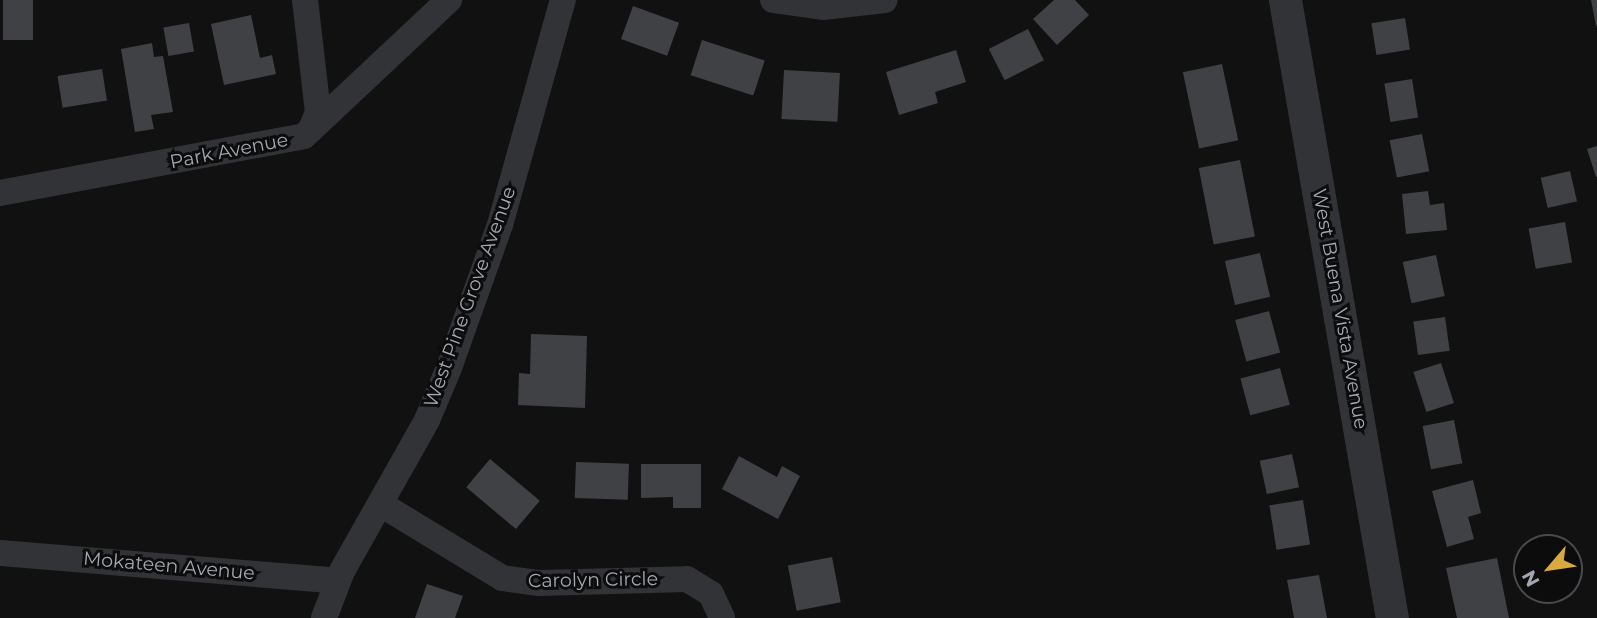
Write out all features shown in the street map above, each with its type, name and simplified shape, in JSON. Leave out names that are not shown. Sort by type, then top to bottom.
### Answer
[{"type":"street","points":[[304,0],[317,112],[311,129]]},
{"type":"street","name":"Park Avenue","points":[[0,194],[283,143],[311,129],[449,0]]},
{"type":"street","name":"West Pine Grove Avenue","points":[[324,618],[338,580],[382,505],[449,368],[500,225],[563,0]]},
{"type":"street","points":[[773,0],[823,7],[885,0]]},
{"type":"street","name":"West Buena Vista Avenue","points":[[1285,0],[1392,618]]},
{"type":"street","name":"Carolyn Circle","points":[[382,505],[502,578],[538,583],[687,579],[711,594],[722,618]]},
{"type":"street","name":"Mokateen Avenue","points":[[0,553],[338,580]]},
{"type":"building","points":[[3,0],[33,0],[33,40],[3,40]]},
{"type":"building","points":[[1054,0],[1075,0],[1089,15],[1057,45],[1033,19]]},
{"type":"building","points":[[1591,0],[1597,0],[1597,26],[1596,26]]},
{"type":"building","points":[[633,6],[679,23],[667,56],[621,39]]},
{"type":"building","points":[[251,15],[260,58],[272,55],[276,74],[224,85],[211,24]]},
{"type":"building","points":[[1405,18],[1410,50],[1376,55],[1371,23]]},
{"type":"building","points":[[189,23],[194,52],[168,56],[163,28]]},
{"type":"building","points":[[1028,29],[1044,60],[1005,80],[989,49]]},
{"type":"building","points":[[702,40],[765,60],[753,96],[691,75]]},
{"type":"building","points":[[152,43],[154,57],[163,56],[173,112],[151,115],[154,129],[135,132],[121,49]]},
{"type":"building","points":[[956,50],[966,82],[935,92],[938,103],[899,115],[886,72]]},
{"type":"building","points":[[1222,64],[1238,140],[1199,149],[1183,72]]},
{"type":"building","points":[[102,69],[107,101],[63,108],[58,76]]},
{"type":"building","points":[[784,70],[840,73],[837,122],[781,119]]},
{"type":"building","points":[[1412,79],[1418,118],[1390,122],[1384,83]]},
{"type":"building","points":[[1422,134],[1429,171],[1397,178],[1390,140]]},
{"type":"building","points":[[1597,146],[1597,177],[1596,177],[1587,149]]},
{"type":"building","points":[[1240,160],[1255,237],[1214,245],[1199,168]]},
{"type":"building","points":[[1570,171],[1577,201],[1548,208],[1541,178]]},
{"type":"building","points":[[1428,191],[1430,205],[1444,203],[1447,230],[1406,234],[1402,194]]},
{"type":"building","points":[[1565,222],[1572,262],[1536,269],[1529,228]]},
{"type":"building","points":[[1260,253],[1270,297],[1235,305],[1225,261]]},
{"type":"building","points":[[1436,255],[1445,296],[1411,303],[1403,262]]},
{"type":"building","points":[[1269,311],[1280,353],[1246,362],[1235,320]]},
{"type":"building","points":[[1445,317],[1450,351],[1418,355],[1413,321]]},
{"type":"building","points":[[531,334],[587,336],[585,408],[518,405],[519,373],[530,374]]},
{"type":"building","points":[[1441,363],[1454,403],[1426,412],[1413,372]]},
{"type":"building","points":[[1280,368],[1290,405],[1250,415],[1240,379]]},
{"type":"building","points":[[1454,420],[1462,463],[1431,469],[1423,426]]},
{"type":"building","points":[[1292,454],[1299,487],[1267,494],[1260,461]]},
{"type":"building","points":[[739,456],[777,477],[782,466],[800,476],[778,519],[722,489]]},
{"type":"building","points":[[490,459],[540,501],[516,529],[466,487]]},
{"type":"building","points":[[576,462],[629,464],[628,500],[575,498]]},
{"type":"building","points":[[641,464],[701,464],[701,508],[673,508],[673,497],[641,498]]},
{"type":"building","points":[[1473,480],[1481,513],[1468,517],[1474,539],[1447,547],[1432,491]]},
{"type":"building","points":[[1303,500],[1310,544],[1276,550],[1269,505]]},
{"type":"building","points":[[832,557],[841,602],[797,611],[788,566]]},
{"type":"building","points":[[1497,558],[1509,618],[1457,618],[1446,568]]},
{"type":"building","points":[[1319,575],[1327,618],[1294,618],[1287,580]]},
{"type":"building","points":[[427,584],[463,596],[455,618],[415,618]]}]
